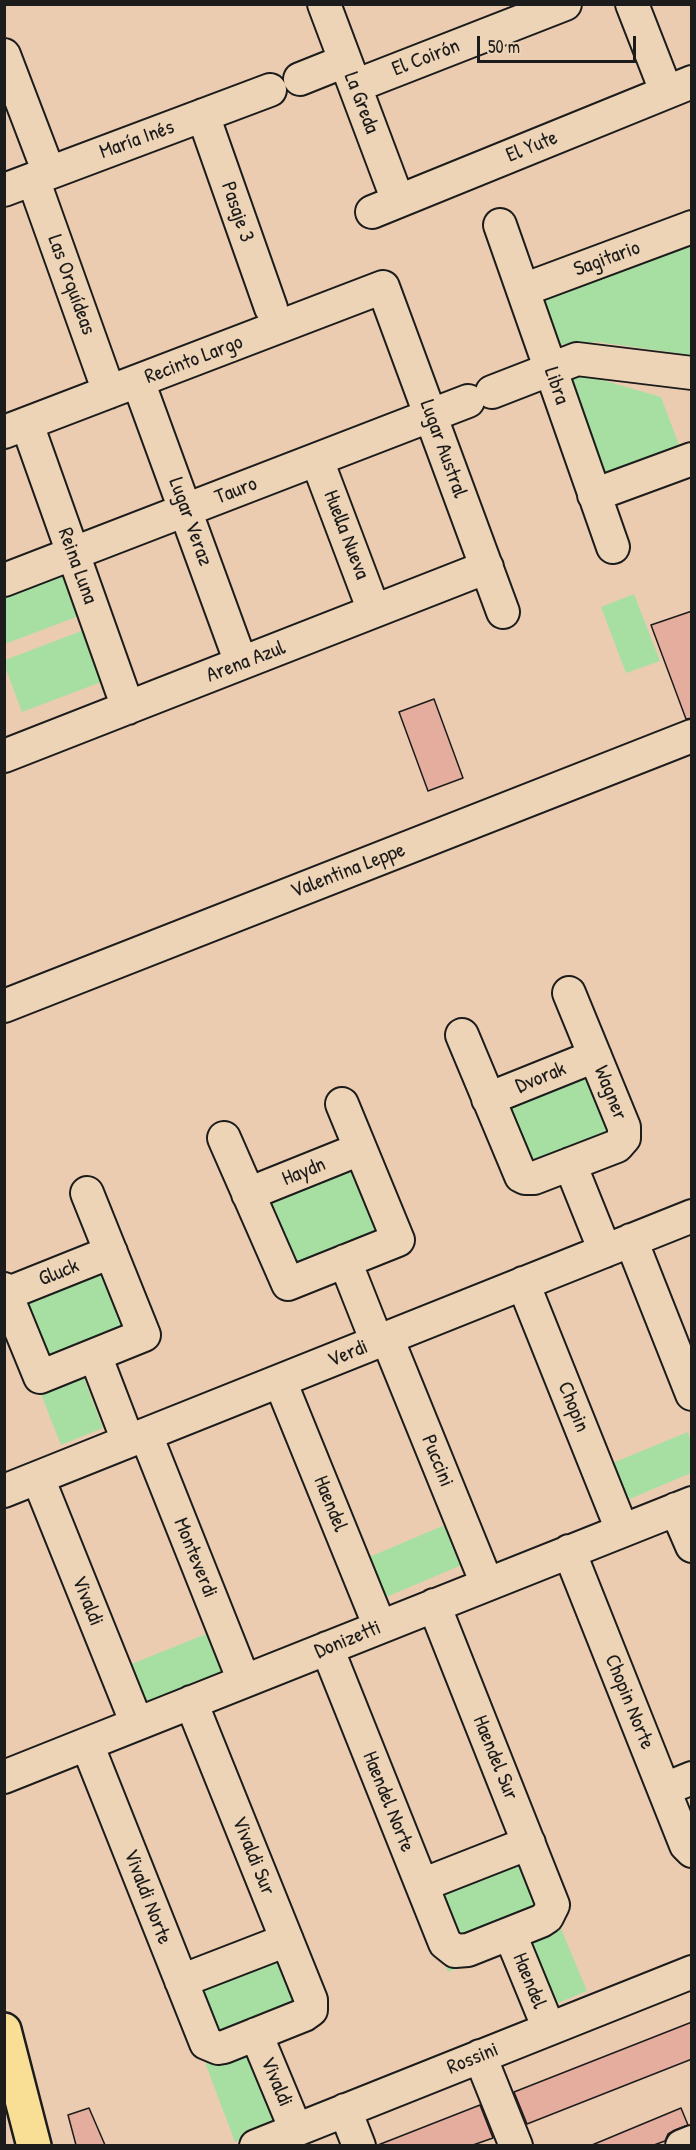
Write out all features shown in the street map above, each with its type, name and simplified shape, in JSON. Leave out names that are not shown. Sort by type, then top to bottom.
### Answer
[{"type":"main road","points":[[4,2030],[34,2145]]},
{"type":"street","name":"La Greda","points":[[324,4],[350,73],[385,207]]},
{"type":"street","name":"El Coirón","points":[[350,73],[565,4]]},
{"type":"street","points":[[632,4],[679,86]]},
{"type":"street","name":"Las Orquídeas","points":[[4,55],[109,392]]},
{"type":"street","points":[[300,79],[350,73]]},
{"type":"street","name":"El Yute","points":[[385,207],[679,86]]},
{"type":"street","name":"María Inés","points":[[4,190],[270,90]]},
{"type":"street","name":"Pasaje 3","points":[[203,115],[271,308]]},
{"type":"street","name":"Libra","points":[[500,225],[613,547]]},
{"type":"street","name":"Sagitario","points":[[523,290],[692,227]]},
{"type":"street","name":"Recinto Largo","points":[[16,428],[383,287]]},
{"type":"street","name":"Lugar Austral","points":[[383,287],[503,612]]},
{"type":"street","name":"Tauro","points":[[4,580],[577,359],[692,373]]},
{"type":"street","name":"Lugar Veraz","points":[[138,381],[242,663]]},
{"type":"street","name":"Reina Luna","points":[[16,428],[73,554],[128,708]]},
{"type":"street","points":[[594,495],[692,459]]},
{"type":"street","name":"Huella Nueva","points":[[317,460],[374,611]]},
{"type":"street","name":"Arena Azul","points":[[4,756],[487,567]]},
{"type":"street","name":"Valentina Leppe","points":[[4,1006],[692,736]]},
{"type":"street","name":"Wagner","points":[[462,1035],[521,1176],[534,1178],[617,1146],[624,1138],[624,1127],[569,993]]},
{"type":"street","name":"Dvorak","points":[[488,1099],[595,1056]]},
{"type":"street","points":[[224,1138],[288,1284],[398,1240],[342,1104]]},
{"type":"street","name":"Haydn","points":[[249,1194],[360,1149]]},
{"type":"street","points":[[570,1164],[618,1245],[692,1394]]},
{"type":"street","points":[[5,1291],[40,1377],[144,1335],[87,1192]]},
{"type":"street","name":"Verdi","points":[[4,1491],[692,1216]]},
{"type":"street","name":"Gluck","points":[[5,1291],[111,1252]]},
{"type":"street","name":"Puccini","points":[[345,1261],[382,1340],[487,1584]]},
{"type":"street","name":"Chopin","points":[[524,1283],[622,1530]]},
{"type":"street","name":"Monteverdi","points":[[95,1355],[137,1438],[244,1681]]},
{"type":"street","name":"Haendel","points":[[280,1381],[381,1627]]},
{"type":"street","name":"Vivaldi","points":[[38,1478],[137,1724]]},
{"type":"street","points":[[684,1506],[692,1546]]},
{"type":"street","name":"Donizetti","points":[[4,1777],[684,1506]]},
{"type":"street","name":"Chopin Norte","points":[[569,1551],[678,1784],[686,1845],[692,1851]]},
{"type":"street","name":"Haendel Sur","points":[[434,1605],[551,1898],[551,1912]]},
{"type":"street","name":"Haendel Norte","points":[[327,1648],[445,1943],[455,1951]]},
{"type":"street","name":"Vivaldi Sur","points":[[191,1702],[311,2000],[311,2010]]},
{"type":"street","name":"Vivaldi Norte","points":[[87,1744],[203,2038],[211,2047]]},
{"type":"street","points":[[422,1885],[529,1843]]},
{"type":"street","name":"Haendel","points":[[455,1951],[468,1950],[510,1934],[541,1921],[551,1912]]},
{"type":"street","name":"Haendel","points":[[510,1934],[549,2029]]},
{"type":"street","points":[[181,1981],[287,1940]]},
{"type":"street","name":"Rossini","points":[[255,2145],[549,2029],[690,1977]]},
{"type":"street","name":"Vivaldi","points":[[211,2047],[224,2047],[304,2015],[311,2010]]},
{"type":"street","name":"Vivaldi","points":[[256,2034],[296,2130]]},
{"type":"street","points":[[480,2056],[516,2145]]},
{"type":"street","points":[[345,2110],[359,2145]]},
{"type":"street","points":[[682,2145],[692,2142]]},
{"type":"green space","points":[[691,239],[691,355],[597,342],[556,345],[538,299]]},
{"type":"green space","points":[[578,373],[661,397],[682,453],[601,484],[561,379]]},
{"type":"green space","points":[[64,575],[79,616],[5,644],[5,597]]},
{"type":"green space","points":[[634,594],[660,661],[626,673],[601,607]]},
{"type":"green space","points":[[84,630],[104,681],[22,712],[5,667],[5,660]]},
{"type":"green space","points":[[584,1070],[617,1130],[528,1164],[508,1109],[509,1103]]},
{"type":"green space","points":[[357,1158],[388,1235],[291,1274],[261,1197]]},
{"type":"green space","points":[[108,1260],[137,1330],[45,1367],[16,1297]]},
{"type":"green space","points":[[80,1368],[103,1428],[61,1445],[37,1384]]},
{"type":"green space","points":[[688,1432],[691,1441],[691,1473],[625,1501],[610,1464]]},
{"type":"green space","points":[[447,1524],[464,1564],[384,1598],[367,1558]]},
{"type":"green space","points":[[211,1632],[228,1675],[141,1710],[124,1667]]},
{"type":"green space","points":[[530,1854],[587,1991],[529,2015],[502,1950],[448,1972],[418,1900]]},
{"type":"green space","points":[[280,1950],[309,2006],[246,2031],[284,2123],[235,2142],[206,2065],[209,2037],[190,1983]]},
{"type":"building","points":[[692,611],[692,718],[686,719],[651,625]]},
{"type":"building","points":[[434,699],[463,778],[428,791],[399,712]]},
{"type":"building","points":[[692,2022],[692,2059],[527,2124],[514,2092]]},
{"type":"building","points":[[480,2105],[493,2138],[473,2145],[378,2145]]},
{"type":"building","points":[[89,2108],[105,2145],[76,2145],[68,2115]]},
{"type":"building","points":[[681,2108],[688,2125],[668,2134],[665,2141],[654,2145],[592,2145]]}]
